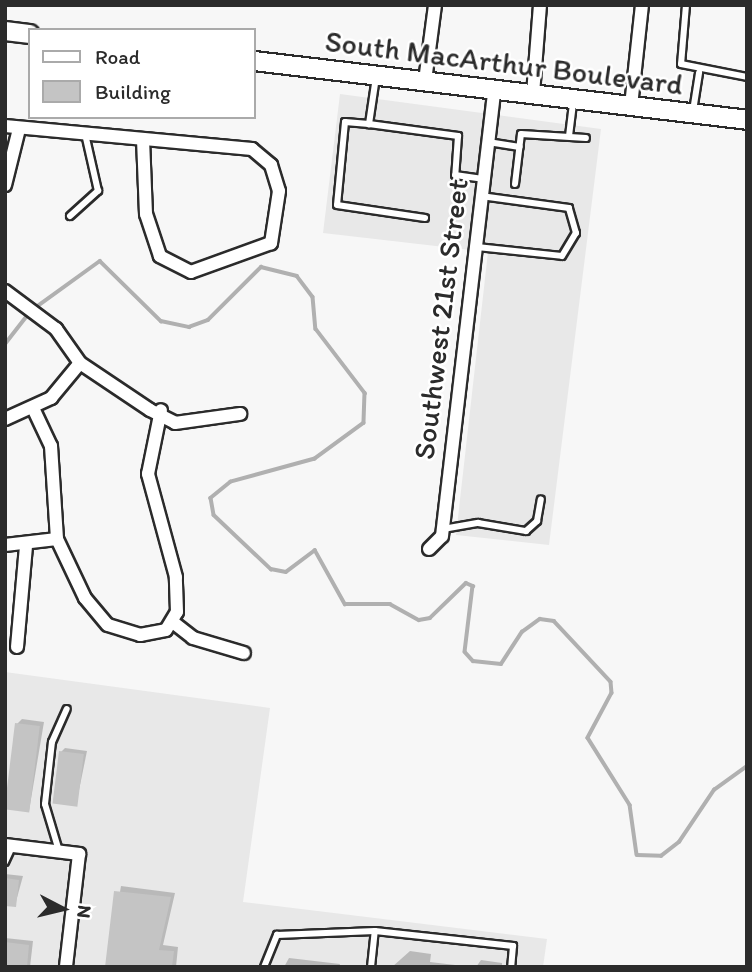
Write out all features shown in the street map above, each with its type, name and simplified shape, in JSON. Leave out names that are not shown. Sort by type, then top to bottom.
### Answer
[{"type":"main road","points":[[5,31],[28,34]]},
{"type":"main road","name":"South MacArthur Boulevard","points":[[256,61],[747,120]]},
{"type":"street","points":[[425,81],[435,5]]},
{"type":"street","points":[[533,94],[540,5]]},
{"type":"street","points":[[631,106],[642,5]]},
{"type":"street","name":"Southwest 21st Street","points":[[429,548],[443,529],[494,90]]},
{"type":"street","points":[[5,125],[19,129],[40,122],[60,123],[85,134],[143,139],[252,149],[271,165],[279,191],[271,243],[191,272],[160,256],[146,214],[143,139]]},
{"type":"street","points":[[5,185],[19,129]]},
{"type":"street","points":[[5,291],[56,330],[80,363],[150,410],[161,410],[176,423],[240,414]]},
{"type":"street","points":[[5,419],[33,408],[80,363]]},
{"type":"street","points":[[33,408],[51,446],[57,539],[101,621],[140,635],[174,623]]},
{"type":"street","points":[[161,410],[148,474],[176,577],[174,623]]},
{"type":"street","points":[[5,545],[26,546],[57,539]]},
{"type":"street","points":[[17,647],[26,546]]},
{"type":"street","points":[[174,623],[206,643],[244,653]]},
{"type":"street","points":[[9,845],[79,854],[66,967]]},
{"type":"lane","points":[[686,5],[681,64],[699,72],[747,76]]},
{"type":"lane","points":[[693,114],[699,72]]},
{"type":"lane","points":[[369,124],[376,75]]},
{"type":"lane","points":[[569,136],[573,99]]},
{"type":"lane","points":[[425,218],[337,205],[345,122],[458,136],[455,175],[484,179]]},
{"type":"lane","points":[[515,184],[520,147],[528,131],[586,138]]},
{"type":"lane","points":[[70,216],[98,191],[85,134]]},
{"type":"lane","points":[[488,142],[520,147]]},
{"type":"lane","points":[[476,247],[562,256],[576,233],[569,208],[481,197]]},
{"type":"lane","points":[[443,529],[478,523],[526,531],[537,521],[541,499]]},
{"type":"lane","points":[[59,851],[45,804],[52,742],[67,709]]},
{"type":"lane","points":[[5,862],[9,845]]},
{"type":"lane","points":[[264,967],[277,935],[375,930],[513,946],[511,967]]},
{"type":"lane","points":[[371,967],[375,930]]},
{"type":"shaded area","points":[[340,94],[601,129],[549,545],[456,535],[488,252],[323,233]]},
{"type":"shaded area","points":[[5,672],[270,708],[243,902],[547,939],[543,967],[5,967]]},
{"type":"building","points":[[15,723],[40,726],[29,812],[5,809]]},
{"type":"building","points":[[59,751],[84,754],[77,807],[53,804]]},
{"type":"building","points":[[5,878],[19,880],[16,907],[5,906]]},
{"type":"building","points":[[114,891],[171,897],[159,950],[174,951],[172,967],[105,967]]},
{"type":"building","points":[[5,942],[29,945],[27,967],[5,967]]},
{"type":"waterway","points":[[35,308],[100,261],[161,321],[189,327],[208,320],[261,267],[297,276],[313,297],[316,329],[365,393],[364,423],[315,459],[231,482],[211,498],[214,515],[271,569],[286,572],[315,550],[345,604],[390,604],[419,620],[430,618],[466,583],[473,586],[465,652],[473,661],[501,664],[522,632],[540,619],[554,621],[611,682],[612,693],[588,738],[630,805],[637,855],[661,856],[679,842],[714,790],[747,766]]},
{"type":"waterway","points":[[5,344],[29,313]]}]
